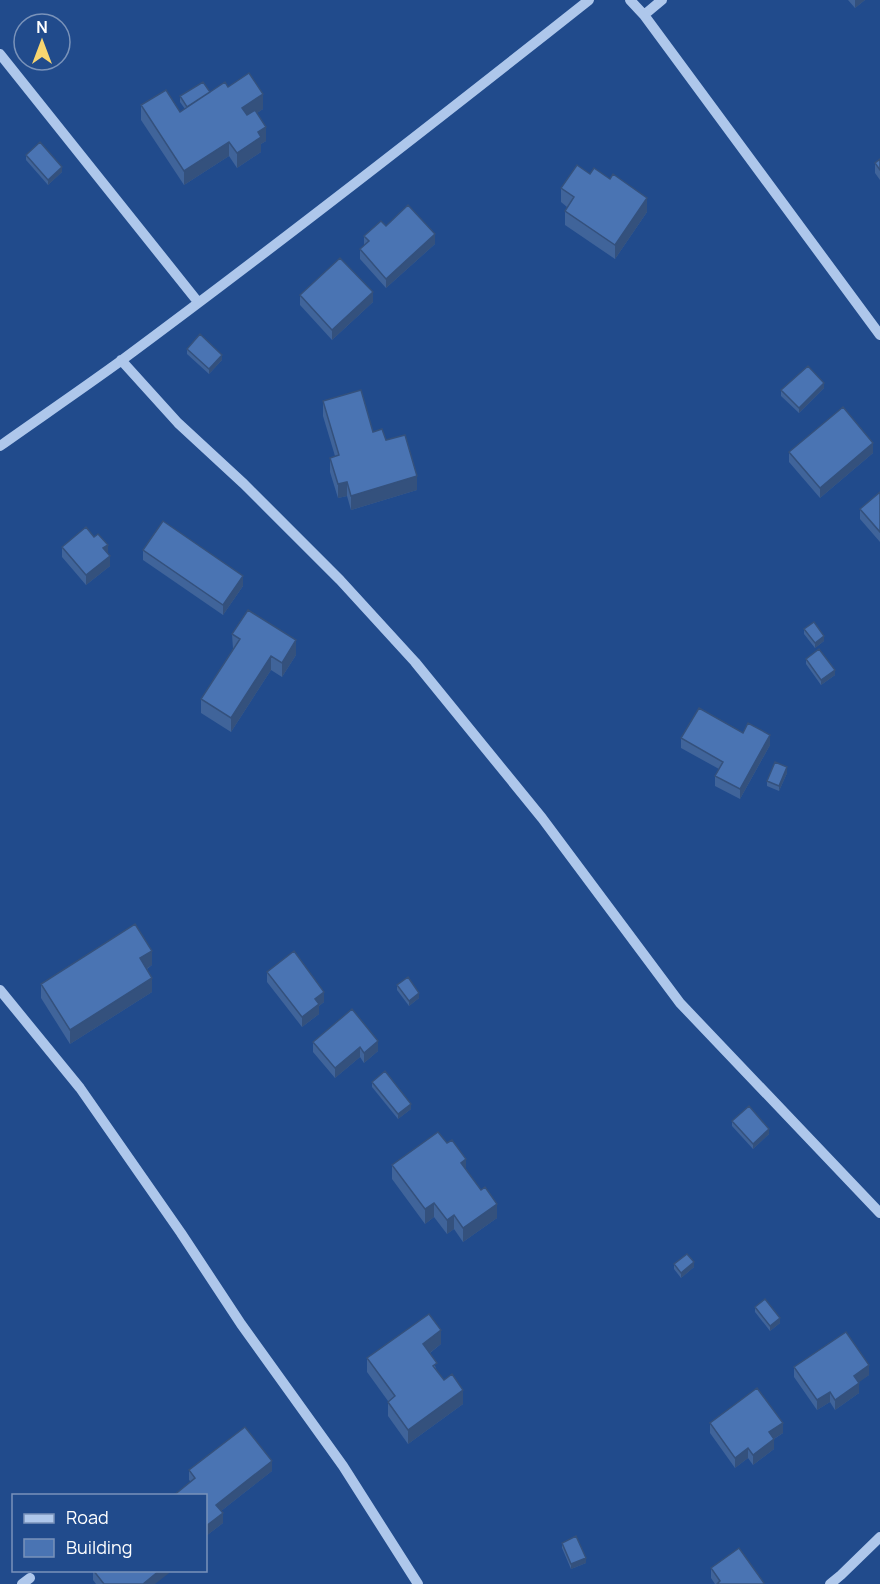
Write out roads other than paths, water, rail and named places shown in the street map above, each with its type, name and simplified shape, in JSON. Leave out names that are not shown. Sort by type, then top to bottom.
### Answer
[{"type":"street","points":[[0,446],[198,302],[418,135],[589,0]]},
{"type":"street","points":[[630,0],[644,15],[880,335]]},
{"type":"street","points":[[644,15],[662,0]]},
{"type":"street","points":[[0,54],[198,302]]},
{"type":"street","points":[[121,360],[178,423],[308,548],[415,662],[542,818],[680,1003],[880,1213]]},
{"type":"street","points":[[0,990],[80,1088],[241,1324],[343,1466],[418,1584]]},
{"type":"street","points":[[830,1584],[880,1536]]}]
